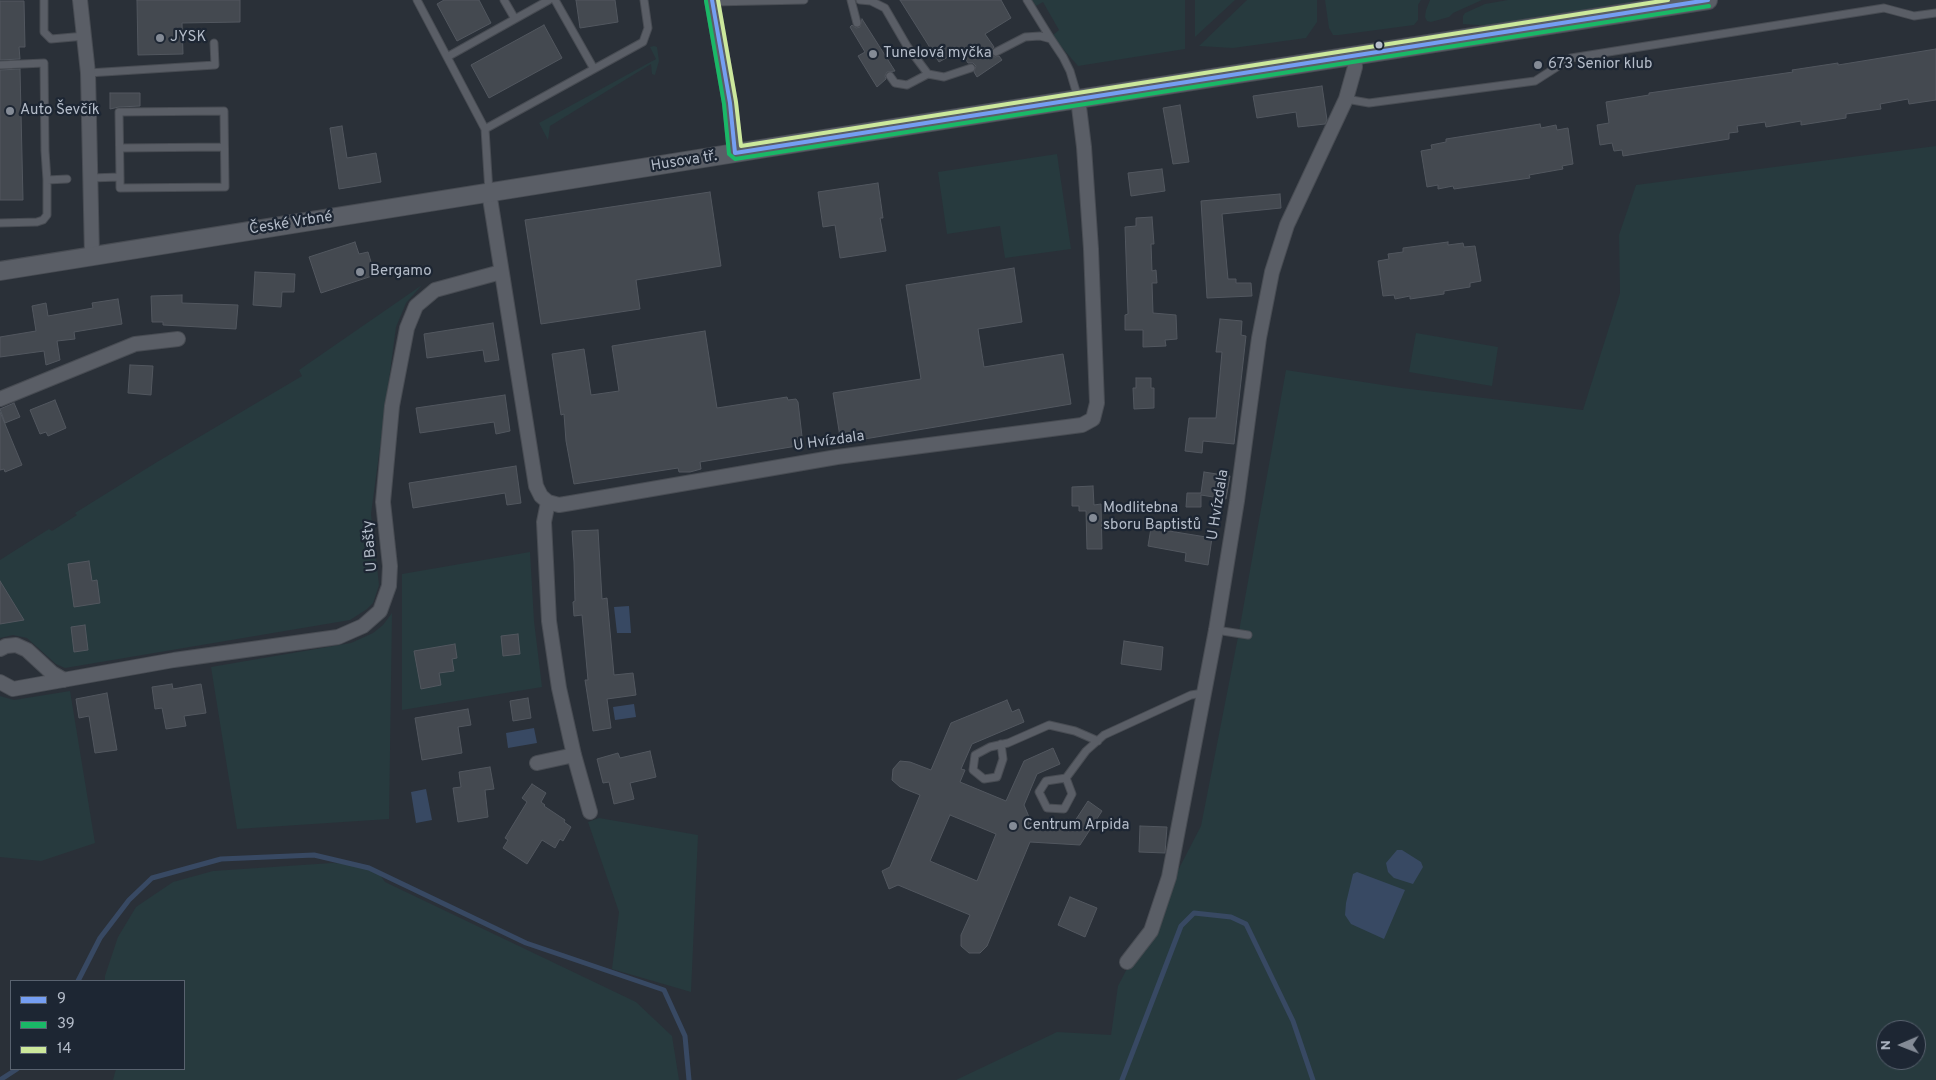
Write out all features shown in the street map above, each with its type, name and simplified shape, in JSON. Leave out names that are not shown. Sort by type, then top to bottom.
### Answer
[{"type":"street","points":[[80,0],[88,73],[92,256]]},
{"type":"street","name":"Husova tř.","points":[[489,192],[1354,55],[1662,4],[1708,0]]},
{"type":"street","points":[[712,1],[730,103],[735,153]]},
{"type":"street","name":"U Hvízdala","points":[[1126,962],[1151,930],[1169,877],[1216,630],[1237,501],[1259,338],[1272,272],[1287,225],[1346,99],[1355,67],[1354,55]]},
{"type":"street","name":"U Hvízdala","points":[[548,502],[559,505],[837,456],[1082,425],[1093,419],[1097,402],[1091,249],[1084,147],[1078,99]]},
{"type":"street","points":[[489,192],[536,486],[541,496],[548,502],[544,522],[549,621],[559,688],[574,755],[590,812]]},
{"type":"street","name":"České Vrbné","points":[[0,271],[489,192]]},
{"type":"street","name":"U Bašty","points":[[0,682],[13,689],[174,660],[338,637],[363,626],[380,611],[389,586],[390,566],[383,502],[392,406],[407,328],[416,306],[435,290],[501,272]]},
{"type":"street","points":[[0,399],[135,344],[178,339]]},
{"type":"street","points":[[0,649],[16,645],[27,650],[52,673],[64,680]]},
{"type":"street","points":[[537,762],[574,755]]},
{"type":"lane","points":[[44,0],[44,32],[51,39],[84,36]]},
{"type":"lane","points":[[418,0],[485,129],[489,192]]},
{"type":"lane","points":[[504,0],[515,19]]},
{"type":"lane","points":[[447,57],[549,0]]},
{"type":"lane","points":[[555,0],[594,69]]},
{"type":"lane","points":[[485,129],[643,42],[648,28],[646,0]]},
{"type":"lane","points":[[712,1],[804,0]]},
{"type":"lane","points":[[851,0],[857,23]]},
{"type":"lane","points":[[860,0],[871,1],[885,8],[907,46],[928,74]]},
{"type":"lane","points":[[1027,0],[1064,57],[1078,99]]},
{"type":"lane","points":[[1346,99],[1369,103],[1535,81],[1571,58],[1884,8],[1914,16],[1936,13]]},
{"type":"lane","points":[[996,52],[1025,37],[1040,36],[1051,39]]},
{"type":"lane","points":[[88,73],[215,65],[214,43]]},
{"type":"lane","points":[[0,65],[44,63],[47,180],[47,215],[43,220],[37,222],[0,223]]},
{"type":"lane","points":[[890,76],[895,84],[906,85],[928,74],[944,77],[971,68]]},
{"type":"lane","points":[[224,111],[224,147],[225,187],[120,188],[119,112],[224,111]]},
{"type":"lane","points":[[120,148],[224,147]]},
{"type":"lane","points":[[90,178],[120,177]]},
{"type":"lane","points":[[47,180],[66,179]]},
{"type":"lane","points":[[1216,630],[1248,635]]},
{"type":"lane","points":[[1066,778],[1072,794],[1064,809],[1047,808],[1039,792],[1042,786],[1046,781],[1066,778],[1086,751],[1104,735],[1191,695],[1203,693]]},
{"type":"lane","points":[[1001,744],[1002,752],[1003,760],[997,777],[984,779],[973,770],[974,755],[990,746],[999,745],[1008,743],[1049,725],[1075,731],[1098,740]]},
{"type":"green space","points":[[1032,0],[1185,0],[1185,49],[1078,66],[1052,36],[1059,30],[1043,2],[1036,6]]},
{"type":"green space","points":[[1195,0],[1235,0],[1195,37]]},
{"type":"green space","points":[[1247,0],[1317,0],[1317,22],[1306,38],[1233,48],[1199,46]]},
{"type":"green space","points":[[1325,0],[1421,0],[1418,5],[1418,20],[1414,25],[1333,35],[1329,28]]},
{"type":"green space","points":[[1430,0],[1482,0],[1453,13],[1449,17],[1431,22],[1427,21],[1425,17]]},
{"type":"green space","points":[[1508,0],[1634,0],[1625,6],[1492,26],[1463,24],[1465,13],[1485,4]]},
{"type":"green space","points":[[650,47],[657,47],[659,61],[655,75],[652,74],[651,64],[550,126],[548,140],[539,123],[656,59]]},
{"type":"green space","points":[[1936,146],[1936,1080],[956,1080],[1057,1032],[1111,1035],[1118,986],[1201,826],[1238,637],[1286,370],[1402,388],[1583,410],[1620,293],[1619,235],[1636,185]]},
{"type":"green space","points":[[1057,154],[1071,249],[1005,258],[1000,226],[947,234],[938,172]]},
{"type":"green space","points":[[422,285],[406,303],[396,327],[371,514],[379,585],[373,603],[367,609],[350,620],[65,668],[56,664],[27,638],[13,635],[0,638],[0,560],[49,529],[52,531],[77,515],[75,513],[157,462],[302,376],[299,370]]},
{"type":"green space","points":[[1416,333],[1498,347],[1492,386],[1409,372]]},
{"type":"green space","points":[[530,552],[534,621],[542,687],[402,710],[402,574]]},
{"type":"green space","points":[[392,613],[389,819],[237,829],[211,667],[351,643],[373,633],[383,625]]},
{"type":"green space","points":[[70,691],[95,843],[41,861],[0,857],[0,696],[14,700]]},
{"type":"green space","points":[[599,818],[698,835],[691,992],[612,969],[619,912],[588,822]]},
{"type":"green space","points":[[332,863],[361,865],[376,869],[385,882],[636,1002],[672,1036],[679,1080],[113,1080],[116,1070],[185,1070],[185,980],[105,980],[105,976],[118,937],[136,907],[173,882],[213,871]]},
{"type":"water","points":[[629,606],[631,633],[617,633],[614,607]]},
{"type":"water","points":[[634,704],[636,717],[615,720],[613,707]]},
{"type":"water","points":[[534,728],[537,743],[508,748],[506,733]]},
{"type":"water","points":[[426,789],[432,820],[416,823],[411,792]]},
{"type":"water","points":[[1397,850],[1402,850],[1421,862],[1423,867],[1413,884],[1394,878],[1388,872],[1386,863]]},
{"type":"water","points":[[1357,872],[1405,890],[1384,939],[1351,924],[1345,915],[1353,874]]},
{"type":"building","name":"JYSK","points":[[137,0],[240,0],[240,22],[182,23],[183,54],[138,55]]},
{"type":"building","points":[[444,0],[479,0],[491,23],[457,41],[437,4]]},
{"type":"building","points":[[576,0],[615,0],[618,22],[580,28]]},
{"type":"building","points":[[900,0],[1001,0],[1011,18],[985,34],[994,47],[991,51],[992,55],[995,57],[999,56],[1002,60],[977,77],[974,72],[976,66],[973,63],[968,63],[960,50],[939,62]]},
{"type":"building","points":[[0,1],[24,1],[25,47],[19,47],[20,59],[0,60]]},
{"type":"building","name":"Tunelová myčka","points":[[862,19],[895,71],[887,72],[886,79],[877,87],[858,56],[865,52],[850,27],[852,25],[856,28],[860,27]]},
{"type":"building","points":[[544,25],[562,58],[489,98],[471,65]]},
{"type":"building","points":[[1936,49],[1936,100],[1909,104],[1908,99],[1880,104],[1881,109],[1846,114],[1846,118],[1801,125],[1801,121],[1766,127],[1765,122],[1737,126],[1738,132],[1729,133],[1729,139],[1623,156],[1622,150],[1614,151],[1612,143],[1600,145],[1597,125],[1609,123],[1606,102],[1649,95],[1649,93],[1793,72],[1792,70],[1838,63],[1838,65]]},
{"type":"building","name":"Auto Ševčík","points":[[20,69],[23,200],[0,200],[0,70]]},
{"type":"building","points":[[1322,86],[1327,120],[1325,124],[1298,127],[1296,112],[1257,118],[1253,96]]},
{"type":"building","points":[[110,93],[140,93],[140,106],[110,109]]},
{"type":"building","points":[[1180,105],[1189,162],[1173,164],[1163,108]]},
{"type":"building","points":[[1540,124],[1541,128],[1556,125],[1557,130],[1568,128],[1573,164],[1562,166],[1563,169],[1529,175],[1530,178],[1454,189],[1453,186],[1438,189],[1438,185],[1427,187],[1421,151],[1432,149],[1431,145],[1446,142],[1446,139]]},
{"type":"building","points":[[342,126],[347,158],[376,153],[381,182],[339,189],[330,128]]},
{"type":"building","points":[[1162,169],[1165,191],[1131,196],[1128,173]]},
{"type":"building","points":[[878,183],[883,218],[880,218],[886,251],[840,258],[835,225],[823,227],[818,192]]},
{"type":"building","points":[[710,192],[721,266],[636,280],[640,309],[541,324],[525,220]]},
{"type":"building","points":[[1280,194],[1281,208],[1222,214],[1228,279],[1236,279],[1236,283],[1251,283],[1252,296],[1207,298],[1201,201]]},
{"type":"building","points":[[1152,217],[1154,244],[1151,244],[1152,271],[1156,270],[1157,283],[1152,283],[1153,313],[1176,315],[1177,339],[1165,340],[1166,346],[1143,347],[1143,330],[1125,330],[1125,315],[1128,314],[1125,227],[1136,226],[1136,218]]},
{"type":"building","points":[[355,242],[359,254],[368,252],[375,275],[321,293],[309,257]]},
{"type":"building","points":[[1448,242],[1448,245],[1463,243],[1464,247],[1475,246],[1481,281],[1470,283],[1470,287],[1444,291],[1444,294],[1410,299],[1410,296],[1395,299],[1394,295],[1383,296],[1378,261],[1389,259],[1388,254],[1403,252],[1403,248]]},
{"type":"building","points":[[1014,268],[1022,322],[978,329],[984,367],[1063,354],[1071,404],[841,443],[833,393],[921,379],[906,285]]},
{"type":"building","points":[[255,272],[295,274],[294,292],[282,292],[281,307],[253,305]]},
{"type":"building","points":[[182,295],[182,303],[238,305],[236,329],[163,325],[163,322],[152,322],[151,296]]},
{"type":"building","points":[[118,299],[122,324],[74,332],[75,339],[57,341],[60,360],[46,365],[44,351],[0,357],[0,337],[36,331],[32,306],[46,303],[48,316],[93,308],[92,303]]},
{"type":"building","points":[[1220,319],[1242,321],[1241,335],[1246,336],[1234,444],[1203,441],[1202,453],[1185,451],[1189,418],[1216,418],[1222,352],[1216,352]]},
{"type":"building","points":[[493,323],[499,360],[485,362],[483,350],[427,358],[424,334]]},
{"type":"building","points":[[705,331],[717,408],[787,397],[788,400],[796,399],[798,402],[803,445],[700,462],[701,469],[690,472],[679,472],[678,468],[574,484],[566,441],[564,414],[561,415],[552,354],[584,349],[591,395],[619,391],[612,346]]},
{"type":"building","points":[[130,365],[153,366],[151,395],[128,393]]},
{"type":"building","points":[[1136,378],[1151,378],[1151,388],[1154,388],[1154,408],[1134,409],[1133,388],[1136,388]]},
{"type":"building","points":[[505,395],[510,431],[496,434],[494,422],[420,433],[416,408]]},
{"type":"building","points":[[55,400],[66,428],[48,436],[46,432],[40,434],[30,410]]},
{"type":"building","points":[[14,403],[20,417],[5,423],[0,409]]},
{"type":"building","points":[[0,412],[22,465],[5,472],[4,469],[0,470]]},
{"type":"building","points":[[516,466],[521,503],[507,505],[505,493],[413,508],[409,483]]},
{"type":"building","points":[[1204,472],[1230,476],[1226,499],[1201,495],[1201,507],[1186,507],[1187,493],[1201,493]]},
{"type":"building","points":[[1093,486],[1094,505],[1101,504],[1102,549],[1087,549],[1086,511],[1079,511],[1079,506],[1072,506],[1072,487]]},
{"type":"building","points":[[1151,528],[1212,538],[1208,565],[1185,561],[1186,553],[1148,546]]},
{"type":"building","points":[[598,530],[602,599],[607,598],[614,675],[633,673],[636,695],[607,699],[611,728],[593,731],[585,680],[588,680],[582,615],[574,616],[572,531]]},
{"type":"building","points":[[89,561],[92,581],[97,580],[100,603],[74,607],[68,564]]},
{"type":"building","points":[[0,581],[24,620],[0,624]]},
{"type":"building","points":[[85,625],[88,650],[74,652],[71,627]]},
{"type":"building","points":[[518,634],[520,654],[503,656],[501,636]]},
{"type":"building","points":[[1124,641],[1163,647],[1161,670],[1121,664]]},
{"type":"building","points":[[455,644],[457,658],[452,659],[454,671],[439,673],[441,685],[421,689],[414,651]]},
{"type":"building","points":[[172,684],[173,689],[201,684],[206,713],[184,716],[186,726],[166,729],[162,708],[155,709],[152,687]]},
{"type":"building","points":[[107,693],[117,750],[95,753],[89,716],[79,718],[76,699]]},
{"type":"building","points":[[528,698],[531,718],[513,721],[510,701]]},
{"type":"building","name":"Centrum Arpida","points":[[1007,700],[1012,712],[1019,709],[1024,722],[972,744],[961,769],[965,770],[960,782],[1006,801],[1024,761],[1053,748],[1060,764],[1037,774],[1024,805],[1032,824],[1071,827],[1088,801],[1102,811],[1080,845],[1030,842],[987,946],[980,953],[969,953],[961,946],[961,935],[970,915],[898,885],[889,889],[882,871],[890,867],[920,795],[900,787],[892,780],[893,769],[900,761],[910,762],[931,770],[951,723]],"holes":[[[950,815],[996,834],[977,881],[930,861]]]},
{"type":"building","points":[[468,709],[471,725],[458,727],[462,753],[422,760],[415,718]]},
{"type":"building","points":[[650,751],[656,777],[630,783],[634,799],[614,804],[609,782],[603,783],[597,759],[618,753],[620,758]]},
{"type":"building","points":[[490,767],[494,789],[485,790],[488,817],[458,822],[453,788],[461,787],[459,772]]},
{"type":"building","points":[[532,784],[546,793],[541,802],[544,806],[565,820],[564,822],[571,827],[563,841],[560,839],[555,848],[542,840],[527,864],[503,848],[508,840],[505,838],[527,802],[522,798]]},
{"type":"building","points":[[1140,826],[1167,827],[1165,853],[1139,852]]},
{"type":"building","points":[[1070,897],[1097,908],[1085,937],[1058,925]]},
{"type":"waterway","points":[[79,980],[100,938],[129,900],[152,878],[221,859],[314,855],[369,868],[526,943],[664,990],[685,1036],[689,1080]]},
{"type":"waterway","points":[[1122,1080],[1181,926],[1194,913],[1231,917],[1246,924],[1293,1021],[1313,1080]]},
{"type":"waterway","points":[[0,1080],[15,1070]]},
{"type":"transit line","name":"9","points":[[712,0],[730,103],[735,153],[1708,0]]},
{"type":"transit line","name":"14","points":[[718,0],[736,102],[741,146],[1668,0]]},
{"type":"transit line","name":"39","points":[[706,1],[724,104],[729,154],[735,159],[1709,6]]},
{"type":"place","name":"JYSK","points":[[160,38]]},
{"type":"place","name":"Tunelová myčka","points":[[873,54]]},
{"type":"place","name":"673 Senior klub","points":[[1538,65]]},
{"type":"place","name":"Auto Ševčík","points":[[10,111]]},
{"type":"place","name":"Bergamo","points":[[360,272]]},
{"type":"place","name":"Modlitebna sboru Baptistů","points":[[1093,518]]},
{"type":"place","name":"Centrum Arpida","points":[[1013,826]]}]
